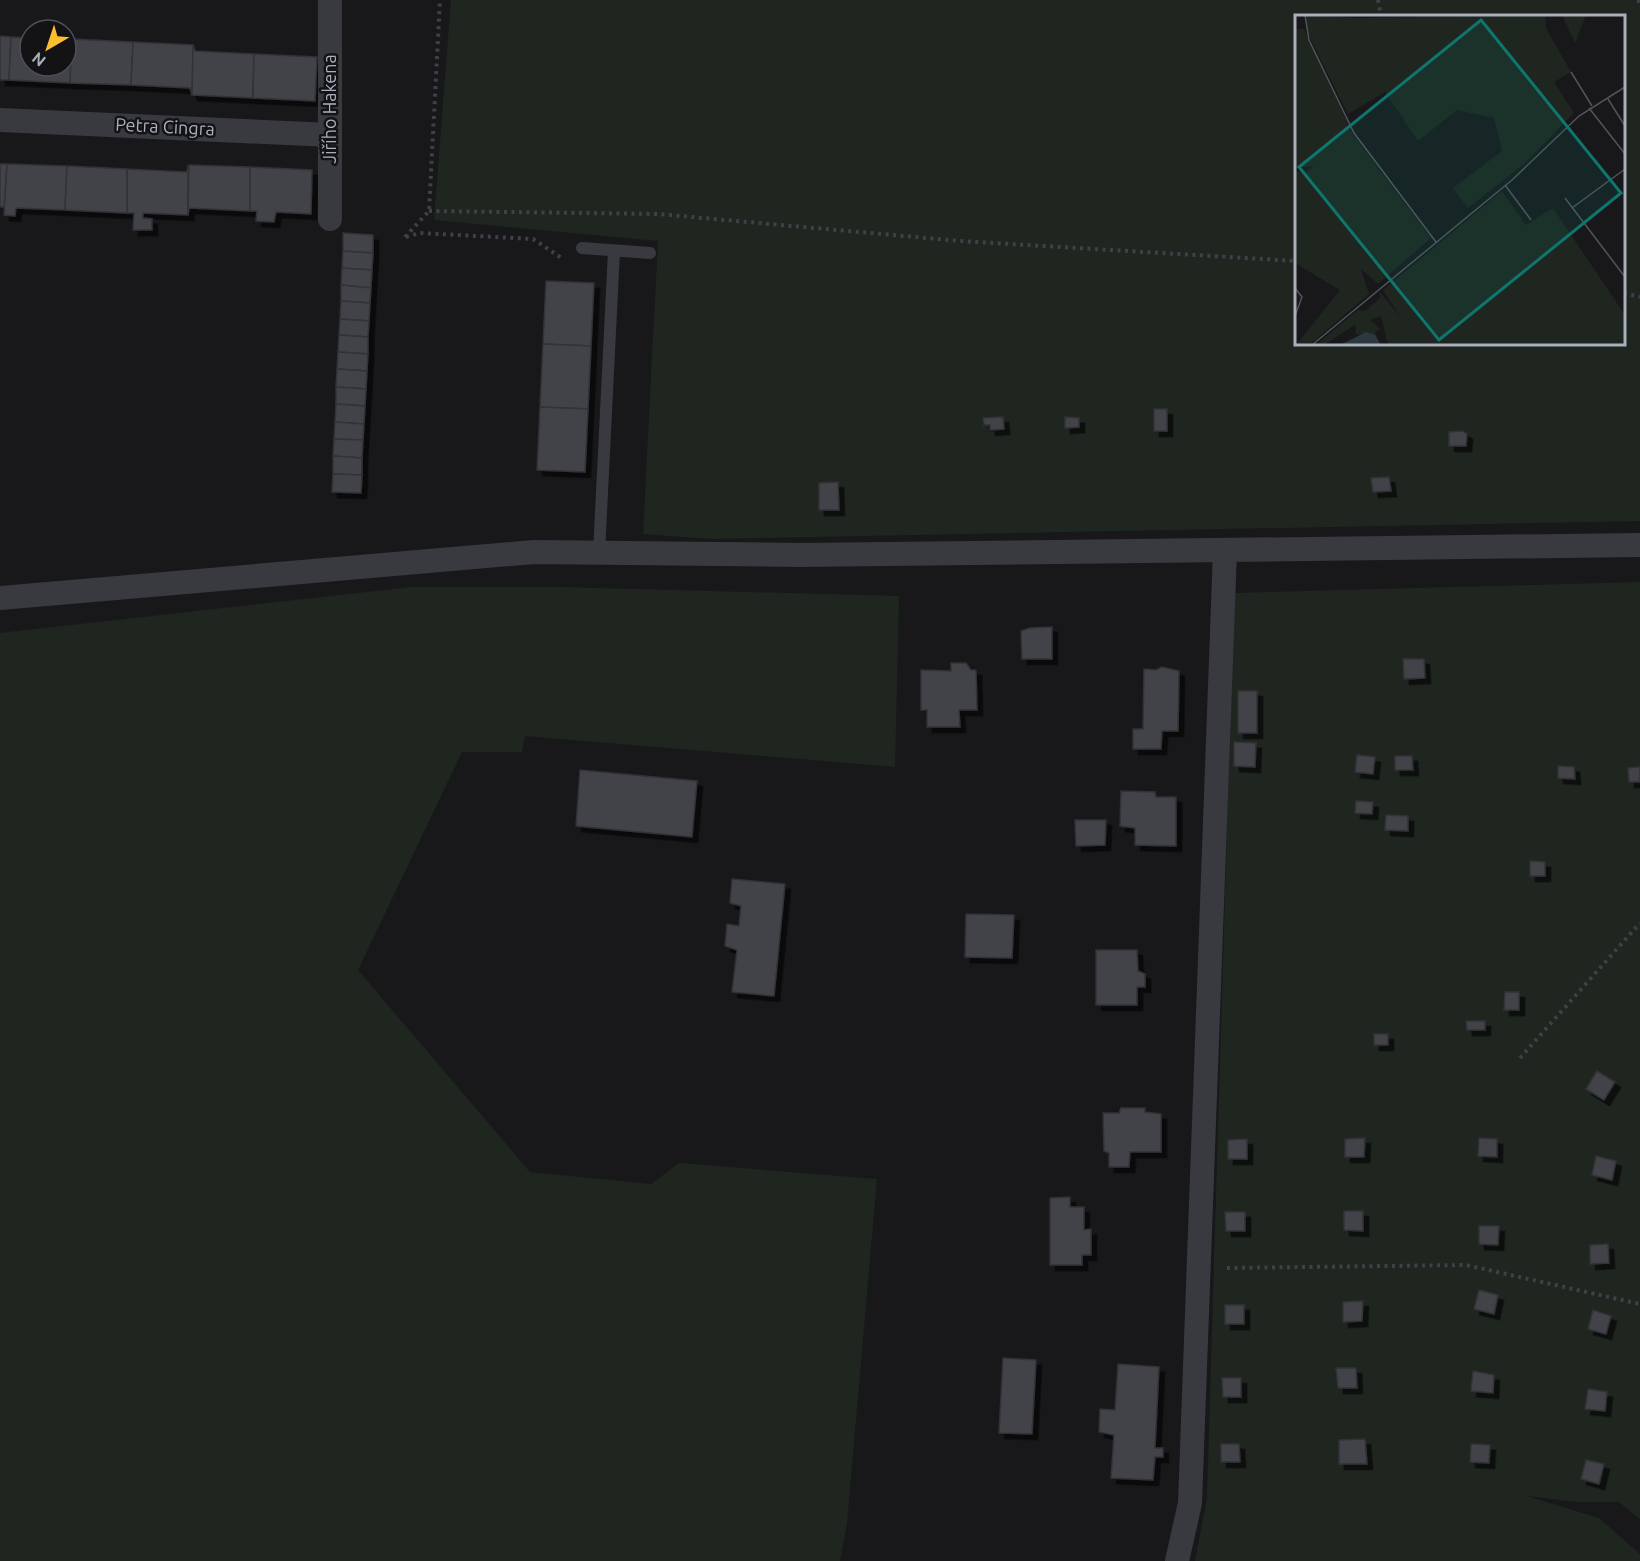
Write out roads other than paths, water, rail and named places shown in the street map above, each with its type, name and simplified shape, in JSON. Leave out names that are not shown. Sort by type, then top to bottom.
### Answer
[{"type":"street","name":"Jiřího Hakena","points":[[330,0],[330,219]]},
{"type":"street","name":"Petra Cingra","points":[[0,120],[330,135]]},
{"type":"street","points":[[0,598],[534,552],[799,555],[1640,545]]},
{"type":"street","points":[[1177,1561],[1190,1503],[1225,550]]},
{"type":"lane","points":[[582,248],[650,253]]},
{"type":"lane","points":[[599,553],[614,251]]}]
